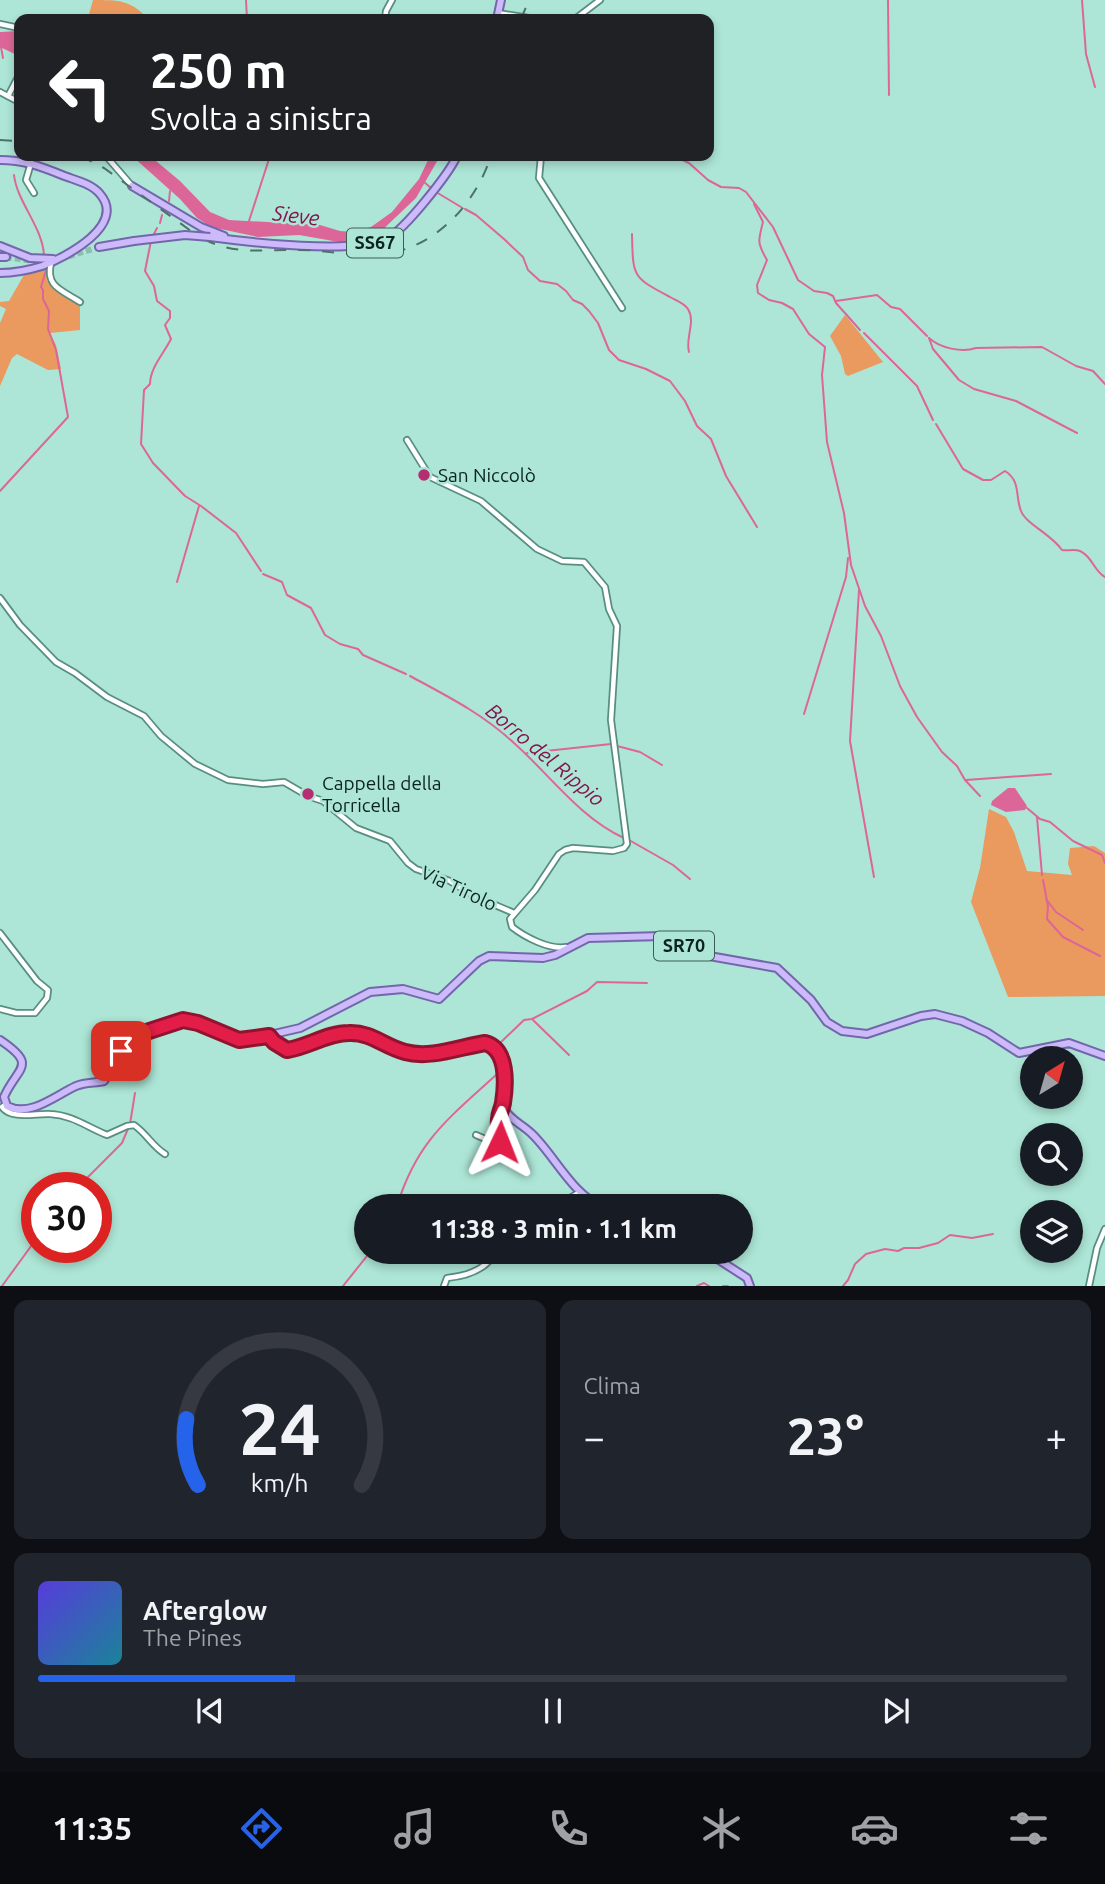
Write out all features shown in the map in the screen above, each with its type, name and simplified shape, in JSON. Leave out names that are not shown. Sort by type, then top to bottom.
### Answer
[{"type":"main road","points":[[0,273],[22,271],[62,256],[99,232],[106,217],[104,200],[93,188],[26,161]]},
{"type":"main road","name":"SS67","points":[[99,247],[185,235],[253,243],[345,246],[374,243],[386,240],[399,229],[436,187],[454,161]]},
{"type":"main road","points":[[132,186],[201,227],[253,243]]},
{"type":"main road","points":[[0,246],[37,260],[62,256]]},
{"type":"main road","name":"SR70","points":[[6,1104],[13,1109],[29,1107],[50,1102],[76,1086],[104,1081],[129,1039],[172,1022],[183,1020],[198,1023],[244,1041],[307,1026],[370,992],[403,989],[439,999],[479,961],[489,956],[543,958],[588,939],[662,936],[698,954],[777,968],[811,1000],[827,1022],[842,1031],[867,1034],[935,1014],[962,1021],[988,1033],[1019,1053],[1069,1043],[1105,1056]]},
{"type":"main road","points":[[269,1036],[287,1050],[349,1032],[372,1037],[407,1053],[436,1053],[485,1043],[492,1045],[500,1055],[505,1075],[503,1101],[507,1114],[537,1139],[552,1160],[585,1194]]},
{"type":"main road","points":[[0,1040],[16,1052],[22,1061],[21,1072],[5,1093],[6,1104]]},
{"type":"main road","points":[[725,1264],[744,1276],[750,1284]]},
{"type":"street","points":[[582,14],[600,0]]},
{"type":"street","points":[[8,96],[14,85]]},
{"type":"street","points":[[0,92],[14,99]]},
{"type":"street","points":[[110,161],[132,186]]},
{"type":"street","points":[[541,161],[539,178],[622,307]]},
{"type":"street","points":[[32,162],[26,180],[34,194]]},
{"type":"street","points":[[48,263],[51,282],[80,302]]},
{"type":"street","points":[[407,440],[430,477],[481,500],[537,550],[562,561],[584,562],[605,587],[609,609],[617,626],[611,720],[627,844],[620,850],[573,848],[559,854],[510,923],[516,930],[547,944],[569,948]]},
{"type":"street","name":"Via Tirolo","points":[[0,598],[20,625],[56,663],[144,716],[161,736],[195,764],[228,780],[264,785],[284,782],[323,801],[356,828],[390,841],[416,869],[450,881],[474,896],[514,914]]},
{"type":"street","points":[[0,933],[37,981],[48,990],[47,998],[35,1013],[16,1013],[0,1009]]},
{"type":"street","points":[[476,1135],[497,1144],[500,1142],[498,1116],[503,1101]]},
{"type":"street","points":[[6,1104],[2,1107],[7,1112],[22,1115],[66,1115],[107,1135],[134,1125],[165,1154]]},
{"type":"street","points":[[577,1194],[582,1191]]},
{"type":"street","points":[[1089,1286],[1097,1248],[1105,1230]]},
{"type":"street","points":[[444,1286],[447,1278],[476,1272],[487,1264]]},
{"type":"shaded area","points":[[93,0],[110,0],[124,2],[143,14],[89,14]]},
{"type":"shaded area","points":[[14,31],[14,54],[0,47],[0,32]]},
{"type":"shaded area","name":"Sieve","points":[[138,161],[156,161],[210,212],[229,220],[320,225],[354,232],[371,227],[392,212],[419,179],[428,161],[437,161],[416,198],[377,235],[359,242],[339,242],[299,235],[258,237],[211,227],[197,218]]},
{"type":"shaded area","points":[[47,267],[47,281],[80,302],[80,330],[50,333],[56,345],[61,369],[48,370],[17,354],[12,358],[0,386],[0,323],[6,309],[0,306],[0,302],[9,301],[24,275],[22,271]]},
{"type":"shaded area","points":[[845,315],[883,362],[848,376],[830,336]]},
{"type":"shaded area","points":[[1008,788],[1015,788],[1027,806],[1025,810],[1006,812],[991,805],[992,801]]},
{"type":"shaded area","points":[[989,809],[1006,817],[1027,871],[1072,875],[1068,864],[1070,848],[1094,846],[1105,853],[1105,996],[1008,997],[971,902],[980,868]]},
{"type":"waterway","points":[[246,0],[247,14]]},
{"type":"waterway","points":[[888,0],[889,95]]},
{"type":"waterway","points":[[1082,0],[1086,54],[1095,87]]},
{"type":"waterway","points":[[1,47],[3,58]]},
{"type":"waterway","points":[[249,221],[268,161]]},
{"type":"waterway","points":[[685,161],[721,187],[739,188],[746,192],[773,227],[798,280],[814,291],[833,296],[860,330]]},
{"type":"waterway","points":[[14,175],[20,195],[39,234],[44,255]]},
{"type":"waterway","points":[[424,182],[431,188]]},
{"type":"waterway","name":"Borro del Rippio","points":[[169,201],[170,191]]},
{"type":"waterway","points":[[436,192],[461,207]]},
{"type":"waterway","points":[[754,204],[763,222],[759,242],[767,260],[757,285],[758,293],[793,309],[809,334],[825,347],[822,375],[827,442],[844,513],[851,565],[865,606],[881,636],[900,686],[917,717],[942,752],[957,766],[965,780],[980,796]]},
{"type":"waterway","points":[[465,209],[476,215],[523,257],[528,270],[540,281],[557,284],[573,300],[582,304],[598,323],[609,350],[619,360],[670,381],[685,401],[697,426],[711,439],[726,476],[757,527]]},
{"type":"waterway","name":"Borro del Rippio","points":[[160,223],[162,215]]},
{"type":"waterway","name":"Borro del Rippio","points":[[153,236],[157,228]]},
{"type":"waterway","points":[[632,234],[634,268],[637,274],[648,285],[688,309],[691,319],[689,352]]},
{"type":"waterway","name":"Borro del Rippio","points":[[151,241],[145,271],[154,286],[157,301],[170,311],[170,318],[165,325],[171,339],[155,366],[150,384],[144,390],[141,444],[153,463],[185,496],[236,533],[261,571]]},
{"type":"waterway","points":[[0,491],[68,417],[56,350],[48,329],[49,311],[41,287],[47,267]]},
{"type":"waterway","points":[[836,301],[877,295],[891,307],[900,309],[927,336]]},
{"type":"waterway","points":[[864,333],[917,386],[933,420]]},
{"type":"waterway","points":[[929,338],[945,347],[958,350],[1042,347],[1076,366],[1093,371],[1105,384]]},
{"type":"waterway","points":[[929,338],[933,349],[959,380],[974,389],[1016,401],[1077,433]]},
{"type":"waterway","points":[[936,424],[963,469],[983,480],[991,480],[1005,471],[1013,479],[1024,516],[1062,550],[1078,550],[1084,553],[1105,577]]},
{"type":"waterway","points":[[177,582],[199,506]]},
{"type":"waterway","points":[[804,714],[846,577],[848,558]]},
{"type":"waterway","name":"Borro del Rippio","points":[[263,574],[282,582],[287,595],[311,608],[325,635],[406,674]]},
{"type":"waterway","points":[[859,590],[850,741],[874,877]]},
{"type":"waterway","name":"Borro del Rippio","points":[[410,676],[490,723],[527,755],[579,807],[624,838]]},
{"type":"waterway","points":[[527,753],[611,744]]},
{"type":"waterway","points":[[617,746],[640,752],[662,765]]},
{"type":"waterway","points":[[966,780],[1051,774]]},
{"type":"waterway","points":[[1027,808],[1073,841],[1102,855],[1105,863]]},
{"type":"waterway","points":[[1037,817],[1042,875]]},
{"type":"waterway","name":"Borro del Rippio","points":[[629,840],[673,865],[690,879]]},
{"type":"waterway","points":[[1043,880],[1048,906],[1047,919],[1063,937],[1100,956]]},
{"type":"waterway","points":[[1046,899],[1056,912],[1083,930]]},
{"type":"waterway","points":[[497,1046],[524,1020],[532,1019],[587,991],[597,982],[647,983]]},
{"type":"waterway","points":[[533,1020],[569,1055]]},
{"type":"waterway","points":[[401,1194],[424,1148],[449,1119],[496,1075],[499,1068],[494,1050]]},
{"type":"waterway","points":[[93,1172],[122,1143],[130,1124],[135,1093]]},
{"type":"waterway","points":[[843,1286],[855,1264],[866,1254],[885,1249],[898,1251],[904,1248],[919,1248],[938,1243],[950,1235],[972,1238],[993,1234]]},
{"type":"waterway","points":[[2,1286],[21,1260]]},
{"type":"waterway","points":[[343,1286],[361,1264]]},
{"type":"waterway","points":[[697,1286],[704,1283],[709,1286]]},
{"type":"waterway","points":[[723,1286],[728,1286]]},
{"type":"tunnel","points":[[60,259],[99,247]]},
{"type":"tunnel","points":[[6,257],[32,261]]},
{"type":"railway","points":[[523,14],[529,0]]},
{"type":"railway","points":[[0,140],[14,141]]},
{"type":"railway","points":[[91,161],[191,231]]},
{"type":"railway","points":[[204,239],[239,250],[308,250],[370,255],[391,253],[411,247],[446,225],[473,193],[489,161]]},
{"type":"place","name":"San Niccolò","points":[[424,475]]},
{"type":"place","name":"Cappella della Torricella","points":[[308,794]]},
{"type":"route","points":[[121,1051],[134,1036],[183,1020],[244,1041],[269,1036],[287,1050],[349,1032],[372,1037],[407,1053],[419,1054],[485,1043],[497,1050],[505,1075],[503,1101],[498,1116],[500,1142]]}]
